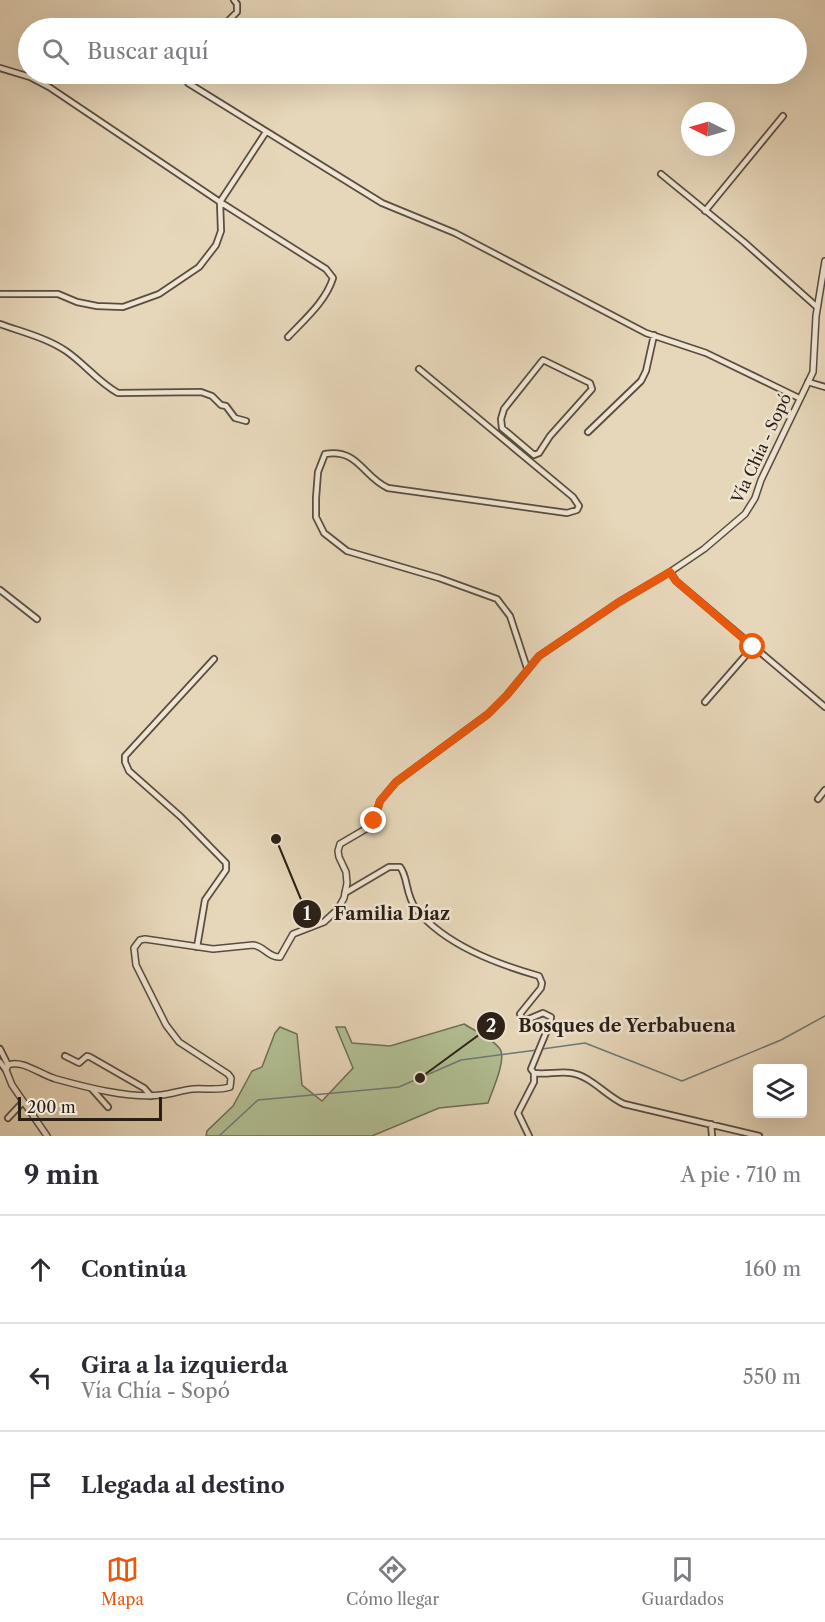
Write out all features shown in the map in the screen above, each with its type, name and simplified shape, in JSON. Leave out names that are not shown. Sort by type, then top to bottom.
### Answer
[{"type":"street","points":[[231,18],[237,12],[237,4],[234,0]]},
{"type":"street","points":[[0,68],[18,73]]},
{"type":"street","points":[[43,84],[220,202],[326,269],[333,278],[330,289],[288,336]]},
{"type":"street","points":[[190,84],[382,203],[455,233],[654,335],[706,352],[799,399]]},
{"type":"street","points":[[705,211],[783,116]]},
{"type":"street","points":[[0,294],[58,294],[77,302],[97,306],[123,307],[159,294],[199,267],[216,245],[222,217],[220,202],[266,132]]},
{"type":"street","points":[[661,174],[744,242],[817,307]]},
{"type":"street","name":"Vía Chía - Sopó","points":[[345,893],[346,872],[338,851],[340,844],[369,827],[374,821],[380,801],[396,782],[478,722],[507,695],[539,656],[642,587],[670,572],[704,549],[751,507],[814,366],[817,307],[825,261]]},
{"type":"street","points":[[0,324],[51,343],[67,352],[110,389],[118,393],[201,392],[212,396],[221,405],[226,406],[235,418],[246,421]]},
{"type":"street","points":[[588,432],[641,381],[646,371],[654,335]]},
{"type":"street","points":[[543,360],[592,386],[590,392],[550,436],[539,453],[534,455],[512,436],[502,428],[502,413],[543,360]]},
{"type":"street","points":[[418,369],[578,502],[577,510],[567,513],[388,488],[379,484],[353,459],[338,452],[325,454],[320,464],[316,487],[316,517],[324,533],[347,551],[439,578],[497,599],[510,616],[527,668]]},
{"type":"street","points":[[808,382],[825,387]]},
{"type":"street","points":[[507,441],[512,436]]},
{"type":"street","points":[[670,572],[676,581],[825,707]]},
{"type":"street","points":[[0,590],[37,619]]},
{"type":"street","points":[[705,702],[753,647]]},
{"type":"street","points":[[197,947],[205,900],[228,867],[173,809],[129,771],[125,756],[214,659]]},
{"type":"street","points":[[818,799],[825,790]]},
{"type":"street","points":[[7,1068],[19,1064],[45,1076],[92,1088],[151,1096],[193,1089],[230,1087],[232,1083],[228,1074],[179,1042],[166,1025],[140,973],[133,953],[136,943],[145,939],[213,949],[253,945],[259,946],[272,956],[280,957],[293,934],[324,922],[338,909],[345,893],[389,867],[400,867],[404,873],[409,898],[433,927],[498,964],[539,976],[542,983],[541,988],[520,1014],[524,1021],[543,1013],[550,1017],[540,1052],[531,1069],[534,1073],[534,1082],[518,1113],[529,1136]]},
{"type":"street","points":[[0,1049],[12,1085],[40,1123],[46,1136]]},
{"type":"street","points":[[65,1056],[79,1063],[87,1056],[90,1057],[144,1088],[151,1096]]},
{"type":"street","points":[[0,1062],[7,1068]]},
{"type":"street","points":[[534,1073],[571,1073],[584,1077],[624,1104],[759,1136]]},
{"type":"street","points":[[92,1088],[108,1107]]},
{"type":"street","points":[[8,1118],[23,1102]]},
{"type":"street","points":[[711,1124],[712,1136]]},
{"type":"green space","points":[[464,1024],[493,1041],[502,1054],[488,1103],[439,1108],[372,1136],[206,1136],[207,1131],[233,1106],[252,1071],[262,1067],[275,1033],[280,1027],[297,1034],[302,1085],[322,1101],[353,1068],[336,1027],[345,1027],[352,1043],[390,1046]]},
{"type":"waterway","points":[[542,1049],[585,1043],[682,1081],[781,1040],[825,1016]]},
{"type":"waterway","points":[[219,1136],[258,1100],[399,1087],[461,1060],[537,1050]]},
{"type":"place","name":"Familia Díaz","points":[[276,839]]},
{"type":"place","name":"Bosques de Yerbabuena","points":[[420,1078]]},
{"type":"route","points":[[374,821],[380,801],[396,782],[488,714],[539,656],[642,587],[670,572],[676,581],[753,647]]}]
